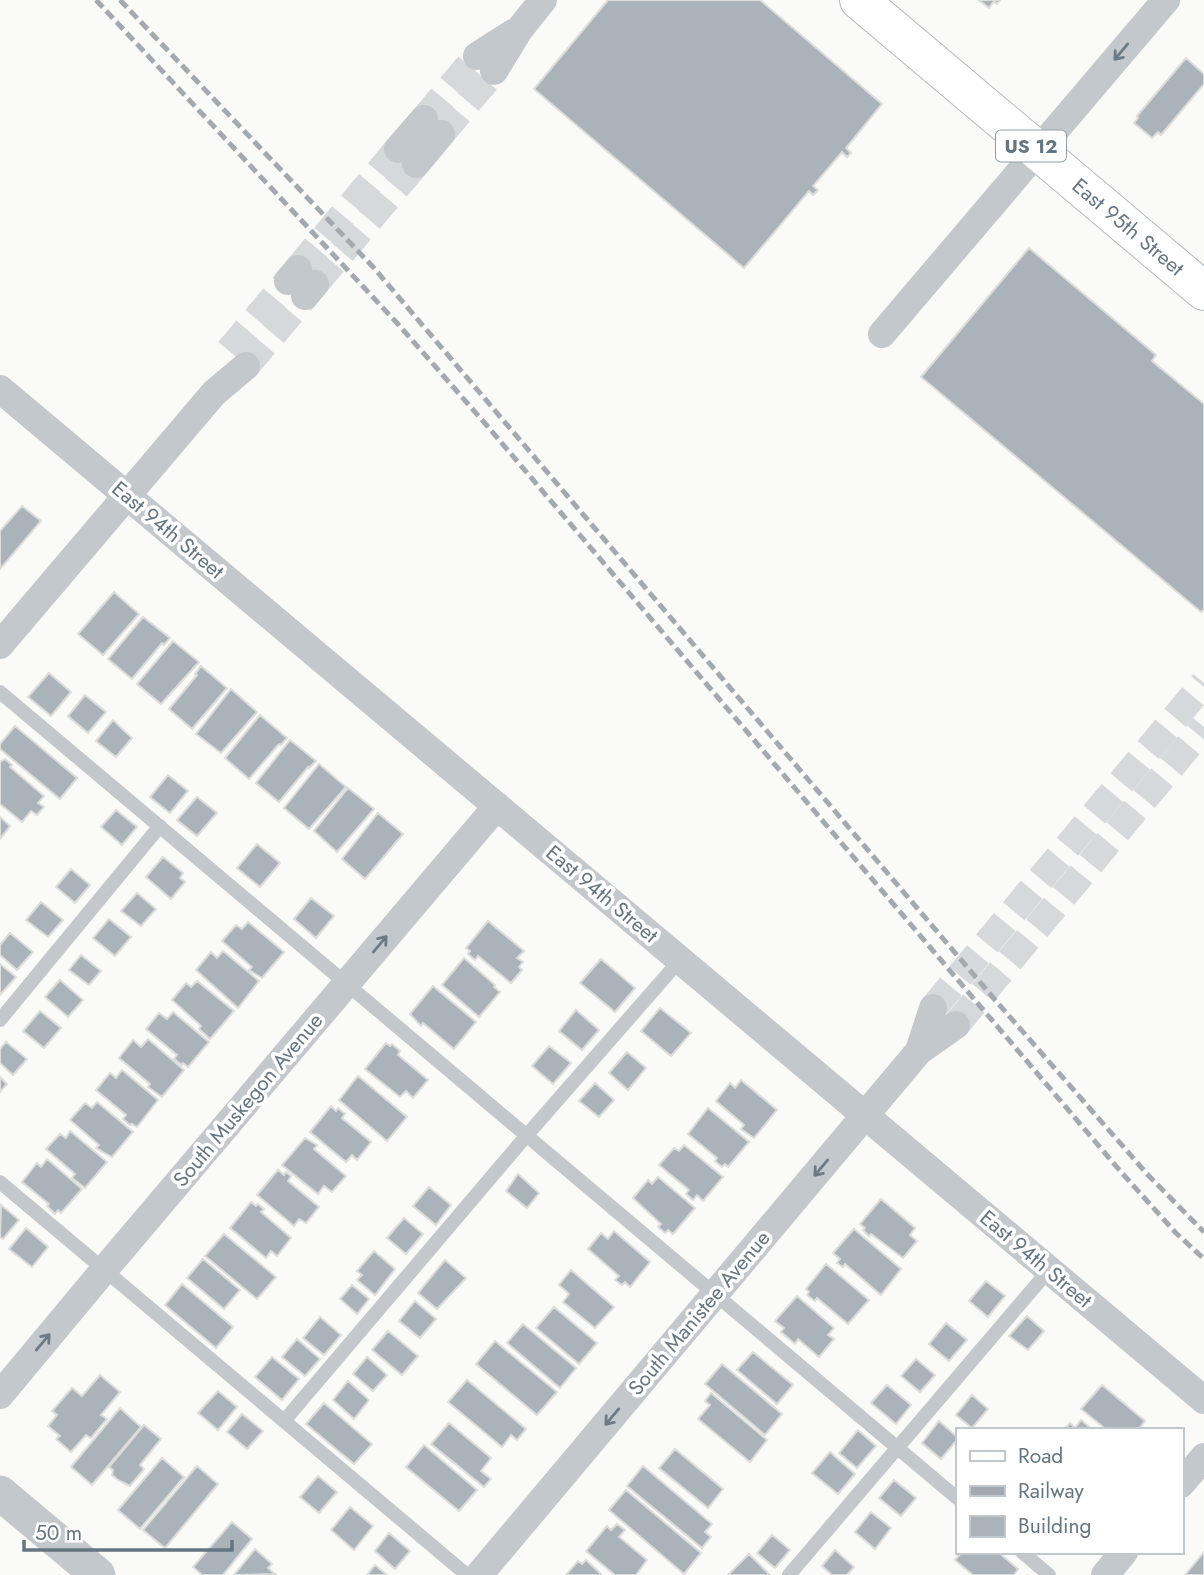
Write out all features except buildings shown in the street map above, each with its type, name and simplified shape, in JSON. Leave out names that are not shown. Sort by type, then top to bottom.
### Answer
[{"type":"main road","name":"East 95th Street","points":[[859,0],[1204,291]]},
{"type":"street","points":[[485,63],[519,30],[543,0]]},
{"type":"street","points":[[882,334],[1166,0]]},
{"type":"street","points":[[407,157],[432,127]]},
{"type":"street","points":[[0,645],[214,393],[238,359]]},
{"type":"street","name":"East 94th Street","points":[[0,389],[1204,1400]]},
{"type":"street","name":"South Muskegon Avenue","points":[[0,1395],[498,806]]},
{"type":"street","name":"South Manistee Avenue","points":[[919,1051],[933,1008]]},
{"type":"street","name":"South Manistee Avenue","points":[[479,1575],[919,1051],[956,1025]]},
{"type":"street","points":[[1183,1482],[1204,1457]]},
{"type":"street","points":[[0,1493],[98,1575]]},
{"type":"street","points":[[1105,1575],[1122,1554]]},
{"type":"lane","points":[[0,692],[956,1496]]},
{"type":"lane","points":[[0,1020],[160,826]]},
{"type":"lane","points":[[284,1421],[680,960]]},
{"type":"lane","points":[[0,1182],[467,1575]]},
{"type":"lane","points":[[789,1575],[1049,1270]]},
{"type":"lane","points":[[1024,1554],[1049,1575]]},
{"type":"tunnel","points":[[424,119],[477,56]]},
{"type":"tunnel","points":[[441,134],[494,71]]},
{"type":"tunnel","points":[[298,269],[398,149]]},
{"type":"tunnel","points":[[315,284],[416,164]]},
{"type":"tunnel","points":[[229,351],[288,281]]},
{"type":"tunnel","points":[[246,366],[305,296]]},
{"type":"tunnel","points":[[933,1008],[1204,683]]},
{"type":"tunnel","points":[[956,1025],[1204,727]]},
{"type":"railway","points":[[96,0],[397,323],[1121,1172],[1176,1233],[1204,1259]]},
{"type":"railway","points":[[120,0],[374,268],[996,1001],[1148,1175],[1204,1232]]}]
